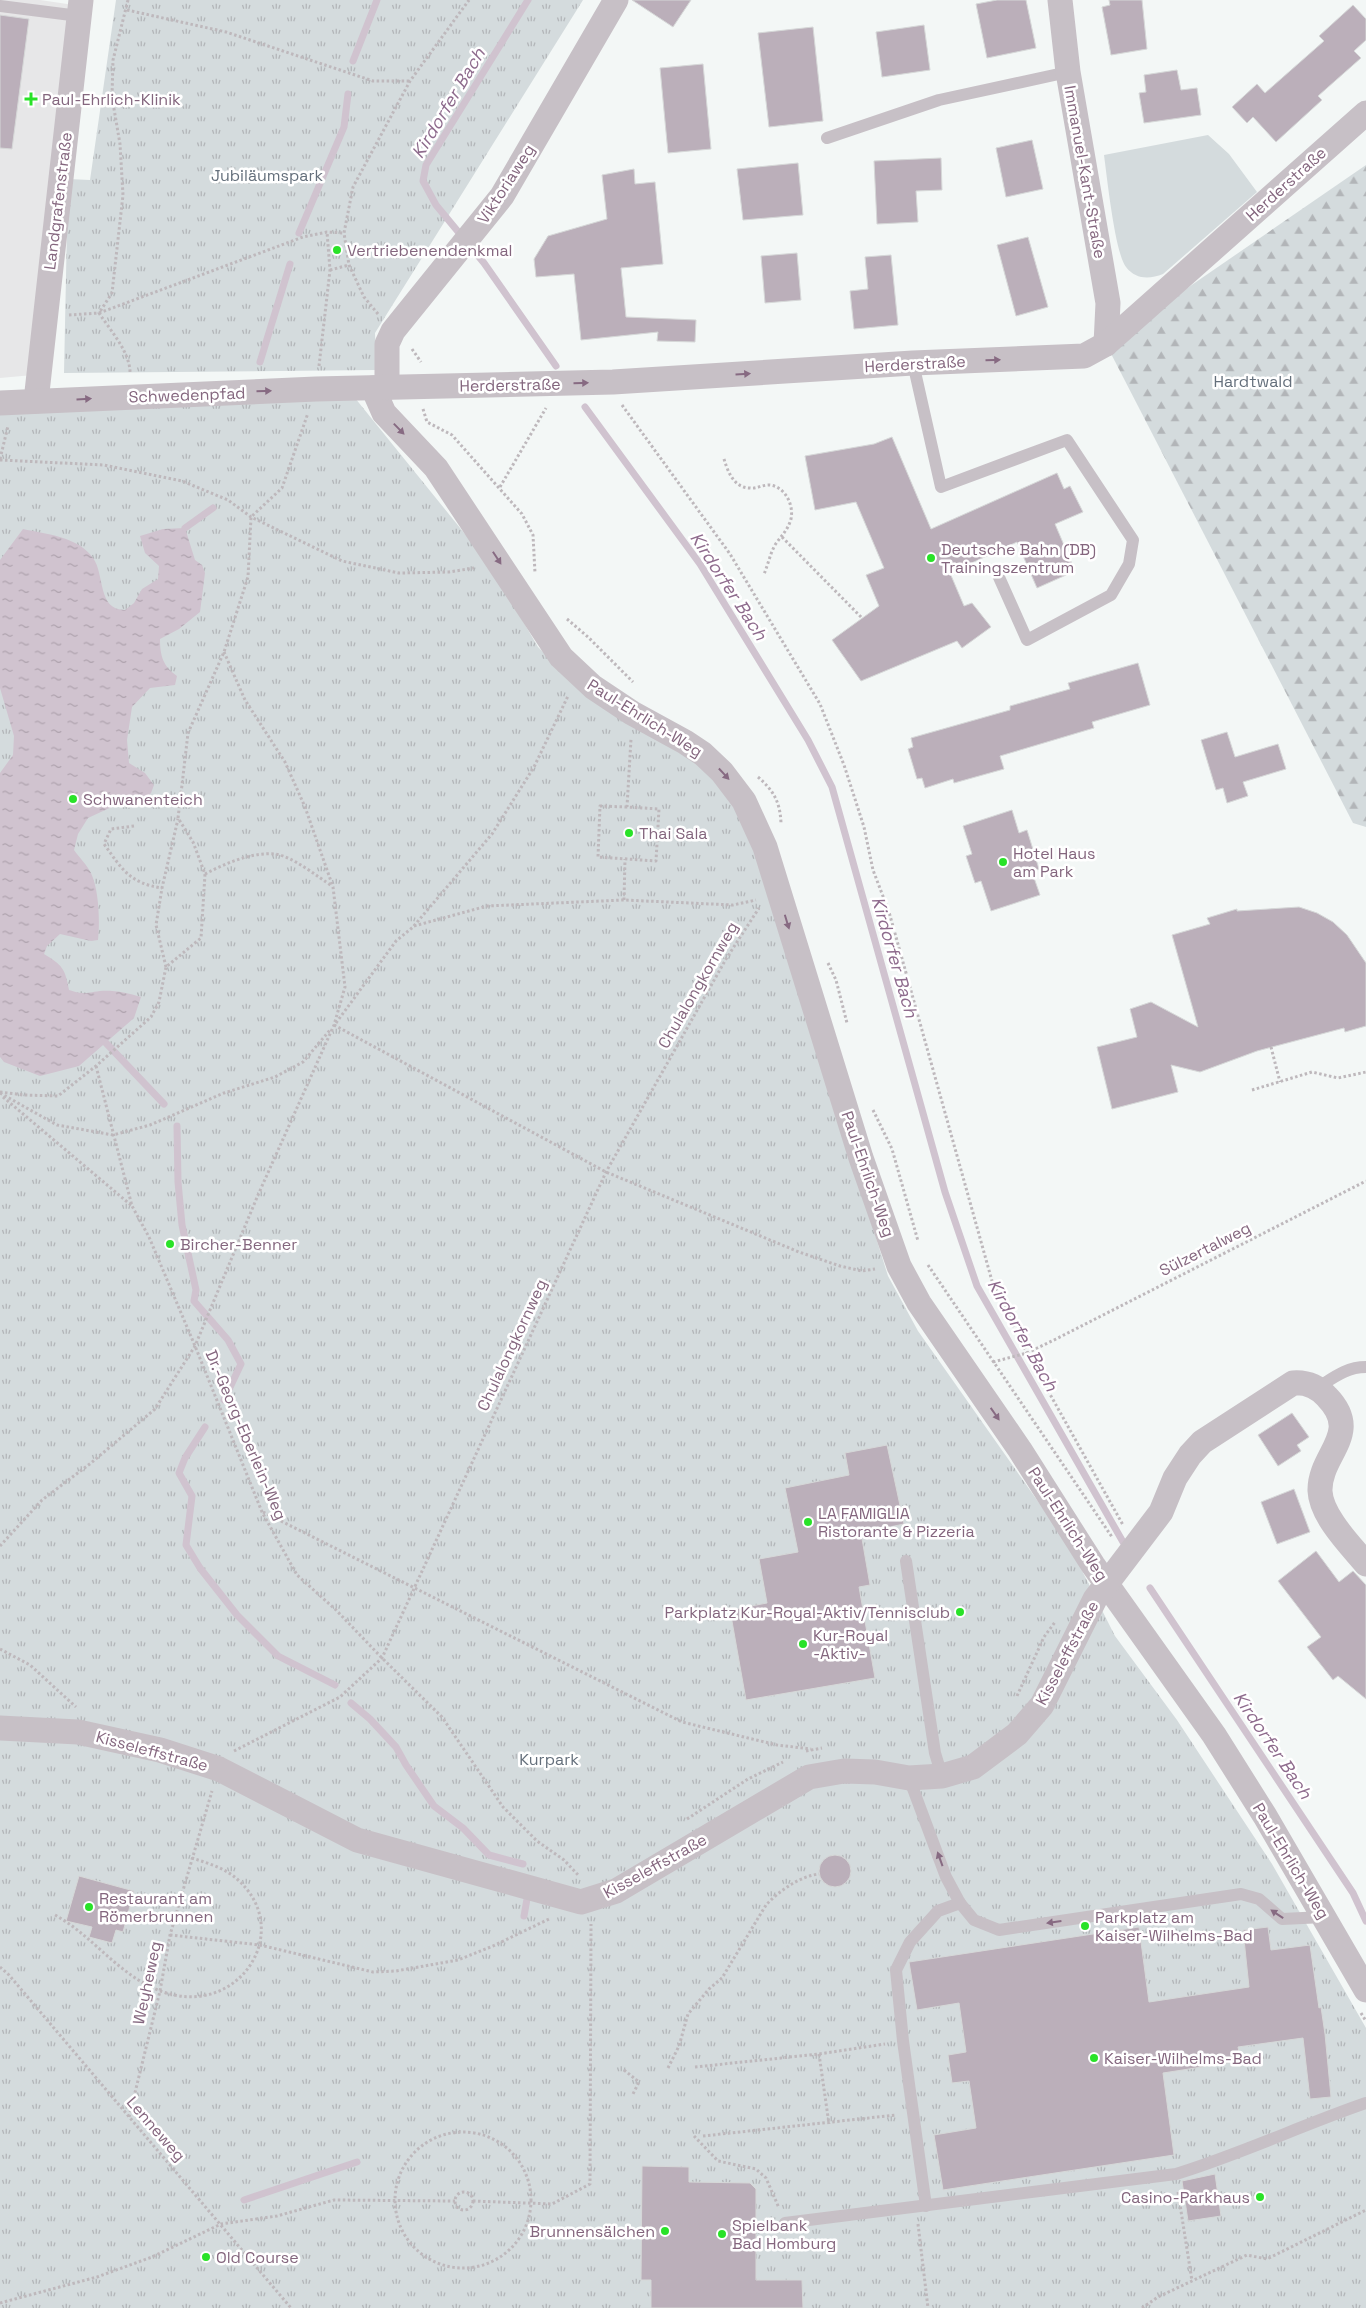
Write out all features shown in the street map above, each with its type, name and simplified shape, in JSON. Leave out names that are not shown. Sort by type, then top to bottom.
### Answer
[{"type":"street","name":"Viktoriaweg","points":[[380,388],[387,344],[393,331],[502,196],[616,0]]},
{"type":"street","name":"Immanuel-Kant-Straße","points":[[1060,0],[1068,72],[1108,303],[1106,344]]},
{"type":"street","name":"Landgrafenstraße","points":[[16,402],[80,8]]},
{"type":"street","name":"Herderstraße","points":[[380,388],[613,382],[913,363],[1084,356],[1106,344],[1366,113]]},
{"type":"street","name":"Schwedenpfad","points":[[16,402],[380,388]]},
{"type":"street","name":"Paul-Ehrlich-Weg","points":[[380,388],[384,413],[436,468],[498,559],[560,657],[578,675],[632,714],[703,754],[737,789],[754,819],[765,846],[771,896],[899,1266],[920,1303],[1020,1450],[1106,1584],[1214,1735],[1265,1816],[1366,1990]]},
{"type":"street","name":"Kisseleffstraße","points":[[0,1728],[78,1732],[160,1750],[225,1761],[357,1840],[586,1909],[809,1777],[844,1771],[875,1772],[909,1778],[942,1776],[974,1767],[1017,1734],[1042,1705],[1095,1599],[1161,1512],[1181,1466],[1202,1442],[1289,1385],[1300,1383],[1317,1388]]},
{"type":"street","points":[[1317,1388],[1334,1406],[1341,1419],[1342,1432],[1323,1474],[1320,1492],[1326,1511],[1336,1528],[1366,1564]]},
{"type":"lane","points":[[0,6],[80,8]]},
{"type":"lane","points":[[827,138],[939,100],[1068,72]]},
{"type":"lane","points":[[913,363],[941,488],[1067,440],[1133,540],[1129,564],[1111,595],[1027,640],[998,575]]},
{"type":"lane","points":[[1317,1388],[1346,1370],[1354,1367],[1366,1367]]},
{"type":"lane","points":[[906,1561],[935,1753],[942,1776]]},
{"type":"lane","points":[[909,1778],[946,1877],[960,1903],[974,1920],[998,1930],[1242,1894],[1259,1899],[1282,1919],[1324,1917]]},
{"type":"lane","points":[[926,2206],[912,2113],[896,1970],[910,1942],[938,1911],[960,1903]]},
{"type":"lane","points":[[785,2223],[1176,2174],[1224,2159],[1311,2122],[1366,2103]]},
{"type":"path","points":[[99,313],[112,293],[123,195],[120,144],[112,97],[113,60],[128,0]]},
{"type":"path","points":[[469,0],[410,81],[353,187],[344,233],[349,265],[364,297],[393,331],[414,351],[424,366],[428,387],[423,408],[427,422],[452,435],[522,514],[533,535],[536,582]]},
{"type":"path","points":[[127,10],[226,32],[373,82],[410,81]]},
{"type":"path","points":[[99,313],[303,237],[327,232],[344,233]]},
{"type":"path","points":[[0,1093],[58,1096],[151,1018],[159,1002],[166,968],[156,926],[162,888],[178,818],[188,733],[224,652],[248,577],[251,517],[282,488],[316,389],[330,270],[327,232]]},
{"type":"path","points":[[330,270],[349,265]]},
{"type":"path","points":[[99,313],[122,349],[130,369],[129,397]]},
{"type":"path","points":[[613,382],[624,411],[677,479],[730,554],[820,704],[844,764],[864,827],[873,870],[889,912],[992,1281],[1026,1353],[1124,1527],[1131,1550]]},
{"type":"path","points":[[16,402],[0,460],[104,465],[182,481],[228,500],[251,517],[342,562],[399,573],[449,572],[490,565],[498,559]]},
{"type":"path","points":[[500,487],[548,402]]},
{"type":"path","points":[[724,459],[728,472],[734,482],[748,489],[768,485],[776,487],[787,496],[792,516],[776,545],[764,574]]},
{"type":"path","points":[[782,537],[862,618]]},
{"type":"path","points":[[566,619],[588,637],[638,688]]},
{"type":"path","points":[[0,1546],[42,1500],[91,1463],[155,1409],[195,1346],[258,1195],[334,1025],[345,987],[333,887],[305,807],[286,762],[244,700],[224,652]]},
{"type":"path","points":[[0,1093],[57,1125],[113,1135],[150,1125],[224,1093],[275,1077],[303,1062],[334,1025],[396,941],[413,927],[492,834],[534,767],[578,675]]},
{"type":"path","points":[[627,807],[632,714]]},
{"type":"path","points":[[757,776],[772,789],[780,807],[782,833]]},
{"type":"path","points":[[600,806],[627,807],[659,809],[656,861],[598,858],[600,806]]},
{"type":"path","points":[[166,968],[201,938],[205,874],[193,842],[178,818]]},
{"type":"path","points":[[134,826],[111,829],[104,844],[125,874],[149,886],[162,888]]},
{"type":"path","points":[[205,874],[226,863],[256,856],[276,854],[297,863],[333,887]]},
{"type":"path","points":[[624,900],[625,859]]},
{"type":"path","points":[[413,927],[488,906],[624,900],[734,905],[771,896]]},
{"type":"path","name":"Chulalongkornweg","points":[[225,1761],[340,1697],[382,1658],[606,1172],[726,959],[771,896]]},
{"type":"path","points":[[824,956],[836,980],[847,1026]]},
{"type":"path","points":[[334,1025],[606,1172],[799,1252],[840,1266],[862,1271],[899,1266]]},
{"type":"path","points":[[1271,1047],[1280,1082]]},
{"type":"path","name":"Dr.-Georg-Eberlein-Weg","points":[[96,1066],[132,1206],[148,1237],[195,1346],[262,1512],[298,1576],[336,1610],[442,1717],[503,1807],[538,1841],[564,1860],[580,1877],[574,1879]]},
{"type":"path","points":[[1252,1090],[1312,1072],[1338,1078],[1366,1072]]},
{"type":"path","points":[[0,1093],[132,1206]]},
{"type":"path","points":[[872,1108],[892,1148],[920,1247]]},
{"type":"path","name":"Sülzertalweg","points":[[995,1361],[1026,1353],[1056,1339],[1366,1181]]},
{"type":"path","points":[[928,1264],[995,1361],[1131,1550]]},
{"type":"path","points":[[262,1512],[682,1722],[777,1745],[811,1749],[830,1747]]},
{"type":"path","points":[[1013,1703],[1044,1637],[1055,1621]]},
{"type":"path","points":[[0,1649],[30,1665],[78,1709]]},
{"type":"path","points":[[803,1753],[811,1749]]},
{"type":"path","points":[[684,1821],[748,1779],[787,1760]]},
{"type":"path","name":"Weyheweg","points":[[129,2117],[160,1991],[170,1935],[192,1858],[225,1761]]},
{"type":"path","points":[[55,1915],[66,1921],[98,1950],[137,1980],[160,1991],[191,1997],[212,1995],[229,1987],[245,1972],[260,1945],[262,1935],[259,1916],[251,1896],[237,1878],[215,1866],[192,1858]]},
{"type":"path","points":[[668,2068],[679,2046],[688,2014],[709,1989],[722,1978],[766,1904],[774,1896],[805,1876],[819,1874]]},
{"type":"path","points":[[170,1935],[260,1945],[373,1972],[396,1971],[458,1960],[524,1932],[586,1909],[590,2184],[552,2204],[473,2201]]},
{"type":"path","name":"Lenneweg","points":[[0,1967],[9,1975],[291,2308]]},
{"type":"path","points":[[695,2067],[819,2054],[903,2041]]},
{"type":"path","points":[[819,2054],[829,2124]]},
{"type":"path","points":[[624,2070],[638,2082],[633,2094]]},
{"type":"path","points":[[703,2136],[829,2124],[912,2113]]},
{"type":"path","points":[[464,2131],[490,2137],[512,2152],[526,2175],[531,2202],[529,2216],[524,2229],[507,2251],[483,2265],[455,2267],[428,2258],[412,2245],[400,2227],[394,2200],[400,2173],[415,2151],[437,2136],[464,2131]]},
{"type":"path","points":[[694,2136],[718,2161],[756,2169],[766,2178],[785,2223]]},
{"type":"path","points":[[455,2200],[459,2194],[464,2192],[470,2195],[473,2201]]},
{"type":"path","points":[[1178,2192],[1192,2281]]},
{"type":"path","points":[[0,2303],[97,2277],[152,2257],[221,2224],[277,2216],[334,2200],[455,2200]]},
{"type":"path","points":[[455,2200],[459,2208],[465,2210],[471,2206],[473,2201]]},
{"type":"path","points":[[926,2206],[917,2214],[928,2308]]},
{"type":"path","points":[[1142,2308],[1158,2297],[1247,2255],[1267,2259],[1366,2210]]},
{"type":"shaded area","name":"Paul-Ehrlich-Klinik","points":[[0,0],[40,0],[74,5],[33,375],[0,378]]},
{"type":"green space","name":"Jubiläumspark","points":[[116,0],[583,0],[375,333],[376,370],[64,373],[68,179],[90,180]]},
{"type":"green space","points":[[1208,135],[1229,154],[1257,192],[1163,274],[1143,277],[1134,274],[1126,267],[1118,247],[1104,155]]},
{"type":"green space","name":"Hardtwald","points":[[1366,165],[1366,827],[1353,823],[1106,344]]},
{"type":"green space","name":"Kurpark","points":[[355,398],[490,565],[538,647],[575,684],[708,770],[746,823],[888,1276],[918,1331],[1070,1547],[1115,1636],[1177,1720],[1272,1864],[1366,2028],[1366,2308],[0,2308],[0,412]]},
{"type":"water","name":"Schwanenteich","points":[[185,528],[195,560],[202,565],[205,573],[200,612],[179,629],[160,639],[163,660],[168,668],[177,676],[175,685],[150,688],[132,707],[127,740],[129,763],[145,773],[154,785],[151,793],[140,807],[116,805],[88,818],[78,834],[74,850],[89,870],[96,888],[99,915],[98,940],[91,941],[60,934],[47,946],[44,954],[62,968],[69,990],[82,993],[116,991],[141,997],[134,1018],[79,1066],[40,1076],[4,1062],[0,1057],[0,773],[13,755],[14,736],[0,688],[0,560],[23,529],[71,541],[87,551],[93,558],[97,565],[103,590],[110,604],[125,610],[134,603],[142,589],[158,579],[159,566],[145,553],[140,536],[163,529]]},
{"type":"building","points":[[632,0],[691,0],[673,27]]},
{"type":"building","points":[[997,0],[1026,0],[1036,48],[987,58],[976,4]]},
{"type":"building","points":[[1109,0],[1142,0],[1147,49],[1111,55],[1102,7],[1110,5]]},
{"type":"building","points":[[1353,5],[1366,19],[1366,40],[1354,51],[1361,58],[1318,96],[1322,100],[1276,142],[1253,117],[1247,123],[1232,107],[1257,84],[1265,93],[1324,41],[1319,36]]},
{"type":"building","name":"Paul-Ehrlich-Klinik","points":[[0,15],[29,19],[12,149],[0,148]]},
{"type":"building","points":[[924,25],[930,70],[882,77],[876,32]]},
{"type":"building","points":[[813,27],[823,121],[769,127],[758,33]]},
{"type":"building","points":[[703,64],[711,149],[668,153],[660,68]]},
{"type":"building","points":[[1177,70],[1181,90],[1197,88],[1201,115],[1144,123],[1139,93],[1146,92],[1144,75]]},
{"type":"building","points":[[1032,140],[1043,189],[1006,197],[996,148]]},
{"type":"building","points":[[941,158],[942,190],[916,191],[918,222],[877,224],[874,161]]},
{"type":"building","points":[[798,163],[803,215],[743,220],[737,169]]},
{"type":"building","points":[[634,169],[635,184],[655,182],[663,264],[621,268],[626,317],[696,320],[695,342],[657,341],[658,332],[581,340],[574,274],[536,277],[534,259],[548,236],[607,219],[602,175]]},
{"type":"building","points":[[1028,237],[1048,307],[1016,316],[997,245]]},
{"type":"building","points":[[797,253],[801,300],[765,303],[761,256]]},
{"type":"building","points":[[891,255],[898,325],[854,329],[850,291],[868,289],[865,257]]},
{"type":"building","name":"Deutsche Bahn (DB) Trainingszentrum","points":[[892,437],[931,529],[1057,473],[1064,489],[1070,486],[1083,512],[1055,524],[1075,571],[1037,588],[1017,542],[950,573],[964,606],[972,603],[991,627],[962,648],[957,641],[861,681],[832,640],[879,606],[866,575],[884,568],[856,502],[815,510],[805,456],[874,444]]},
{"type":"building","points":[[1138,663],[1150,705],[1092,722],[1094,728],[1000,756],[1004,769],[954,783],[953,779],[925,788],[922,778],[917,779],[908,749],[913,747],[911,738],[1010,710],[1010,706],[1070,689],[1068,683]]},
{"type":"building","points":[[1227,732],[1235,757],[1278,744],[1286,769],[1243,782],[1248,796],[1227,803],[1223,788],[1216,790],[1201,740]]},
{"type":"building","name":"Hotel Haus am Park","points":[[1012,810],[1019,833],[1027,830],[1039,869],[1032,872],[1040,895],[991,911],[981,881],[975,883],[966,856],[972,854],[963,826]]},
{"type":"building","points":[[1299,907],[1317,913],[1333,922],[1347,935],[1366,963],[1366,1026],[1345,1032],[1344,1028],[1257,1051],[1200,1072],[1171,1065],[1178,1092],[1112,1109],[1097,1047],[1137,1037],[1130,1009],[1151,1002],[1198,1027],[1172,935],[1210,924],[1207,918],[1237,909],[1237,911]]},
{"type":"building","points":[[1292,1413],[1309,1437],[1297,1445],[1301,1451],[1278,1466],[1258,1435]]},
{"type":"building","name":"Kur-Royal -Aktiv-","points":[[887,1445],[904,1524],[861,1533],[870,1585],[859,1587],[875,1678],[746,1700],[730,1610],[767,1603],[759,1559],[798,1552],[785,1488],[849,1475],[845,1453]]},
{"type":"building","points":[[1294,1489],[1310,1532],[1277,1544],[1261,1502]]},
{"type":"building","points":[[1316,1551],[1339,1582],[1353,1571],[1366,1585],[1366,1699],[1338,1676],[1333,1680],[1307,1647],[1321,1637],[1278,1581]]},
{"type":"building","points":[[835,1855],[847,1859],[851,1871],[847,1883],[835,1887],[823,1883],[819,1871],[823,1859]]},
{"type":"building","points":[[79,1876],[134,1891],[123,1932],[116,1930],[112,1943],[89,1937],[92,1927],[66,1921]]},
{"type":"building","name":"Kaiser-Wilhelms-Bad","points":[[1139,1927],[1149,2002],[1249,1987],[1243,1930],[1268,1927],[1271,1950],[1310,1945],[1319,2008],[1321,2007],[1325,2034],[1331,2097],[1310,2099],[1303,2038],[1238,2047],[1241,2061],[1163,2073],[1174,2155],[943,2190],[934,2135],[976,2128],[969,2081],[952,2083],[948,2055],[966,2052],[959,2003],[917,2010],[909,1962]]},
{"type":"building","name":"Spielbank Bad Homburg","points":[[642,2166],[689,2167],[689,2182],[750,2183],[756,2189],[756,2280],[802,2280],[803,2308],[651,2308],[651,2280],[641,2280]]},
{"type":"building","points":[[1215,2174],[1221,2216],[1188,2221],[1182,2181]]},
{"type":"waterway","name":"Kirdorfer Bach","points":[[353,61],[377,0]]},
{"type":"waterway","name":"Kirdorfer Bach","points":[[528,0],[426,165],[423,181],[436,205],[484,263],[556,366]]},
{"type":"waterway","name":"Kirdorfer Bach","points":[[299,233],[344,127],[348,94]]},
{"type":"waterway","name":"Kirdorfer Bach","points":[[260,362],[290,264]]},
{"type":"waterway","name":"Kirdorfer Bach","points":[[585,407],[700,564],[808,740],[832,787],[945,1192],[977,1286],[1123,1542]]},
{"type":"waterway","name":"Kirdorfer Bach","points":[[185,528],[213,508]]},
{"type":"waterway","points":[[106,1043],[164,1104]]},
{"type":"waterway","points":[[177,1126],[178,1182],[182,1225],[196,1290],[194,1301],[228,1340],[241,1364],[224,1400]]},
{"type":"waterway","points":[[205,1427],[185,1458],[179,1473],[192,1496],[186,1545],[200,1568],[237,1615],[278,1656],[335,1685]]},
{"type":"waterway","name":"Kirdorfer Bach","points":[[1150,1588],[1353,1893],[1366,1921]]},
{"type":"waterway","points":[[351,1703],[370,1719],[396,1747],[434,1806],[463,1828],[489,1855],[523,1864]]},
{"type":"waterway","points":[[524,1916],[527,1899]]},
{"type":"waterway","name":"Kirdorfer Bach","points":[[244,2200],[357,2162]]},
{"type":"place","name":"Paul-Ehrlich-Klinik","points":[[31,99]]},
{"type":"place","name":"Vertriebenendenkmal","points":[[337,250]]},
{"type":"place","name":"Deutsche Bahn (DB) Trainingszentrum","points":[[931,558]]},
{"type":"place","name":"Schwanenteich","points":[[73,799]]},
{"type":"place","name":"Thai Sala","points":[[629,833]]},
{"type":"place","name":"Hotel Haus am Park","points":[[1003,862]]},
{"type":"place","name":"Bircher-Benner","points":[[170,1244]]},
{"type":"place","name":"LA FAMIGLIA Ristorante & Pizzeria","points":[[808,1522]]},
{"type":"place","name":"Parkplatz Kur-Royal-Aktiv/Tennisclub","points":[[960,1612]]},
{"type":"place","name":"Kur-Royal -Aktiv-","points":[[803,1644]]},
{"type":"place","name":"Restaurant am Römerbrunnen","points":[[89,1907]]},
{"type":"place","name":"Parkplatz am Kaiser-Wilhelms-Bad","points":[[1085,1926]]},
{"type":"place","name":"Kaiser-Wilhelms-Bad","points":[[1094,2058]]},
{"type":"place","name":"Casino-Parkhaus","points":[[1260,2197]]},
{"type":"place","name":"Brunnensälchen","points":[[665,2231]]},
{"type":"place","name":"Spielbank Bad Homburg","points":[[722,2234]]},
{"type":"place","name":"Old Course","points":[[206,2257]]}]
